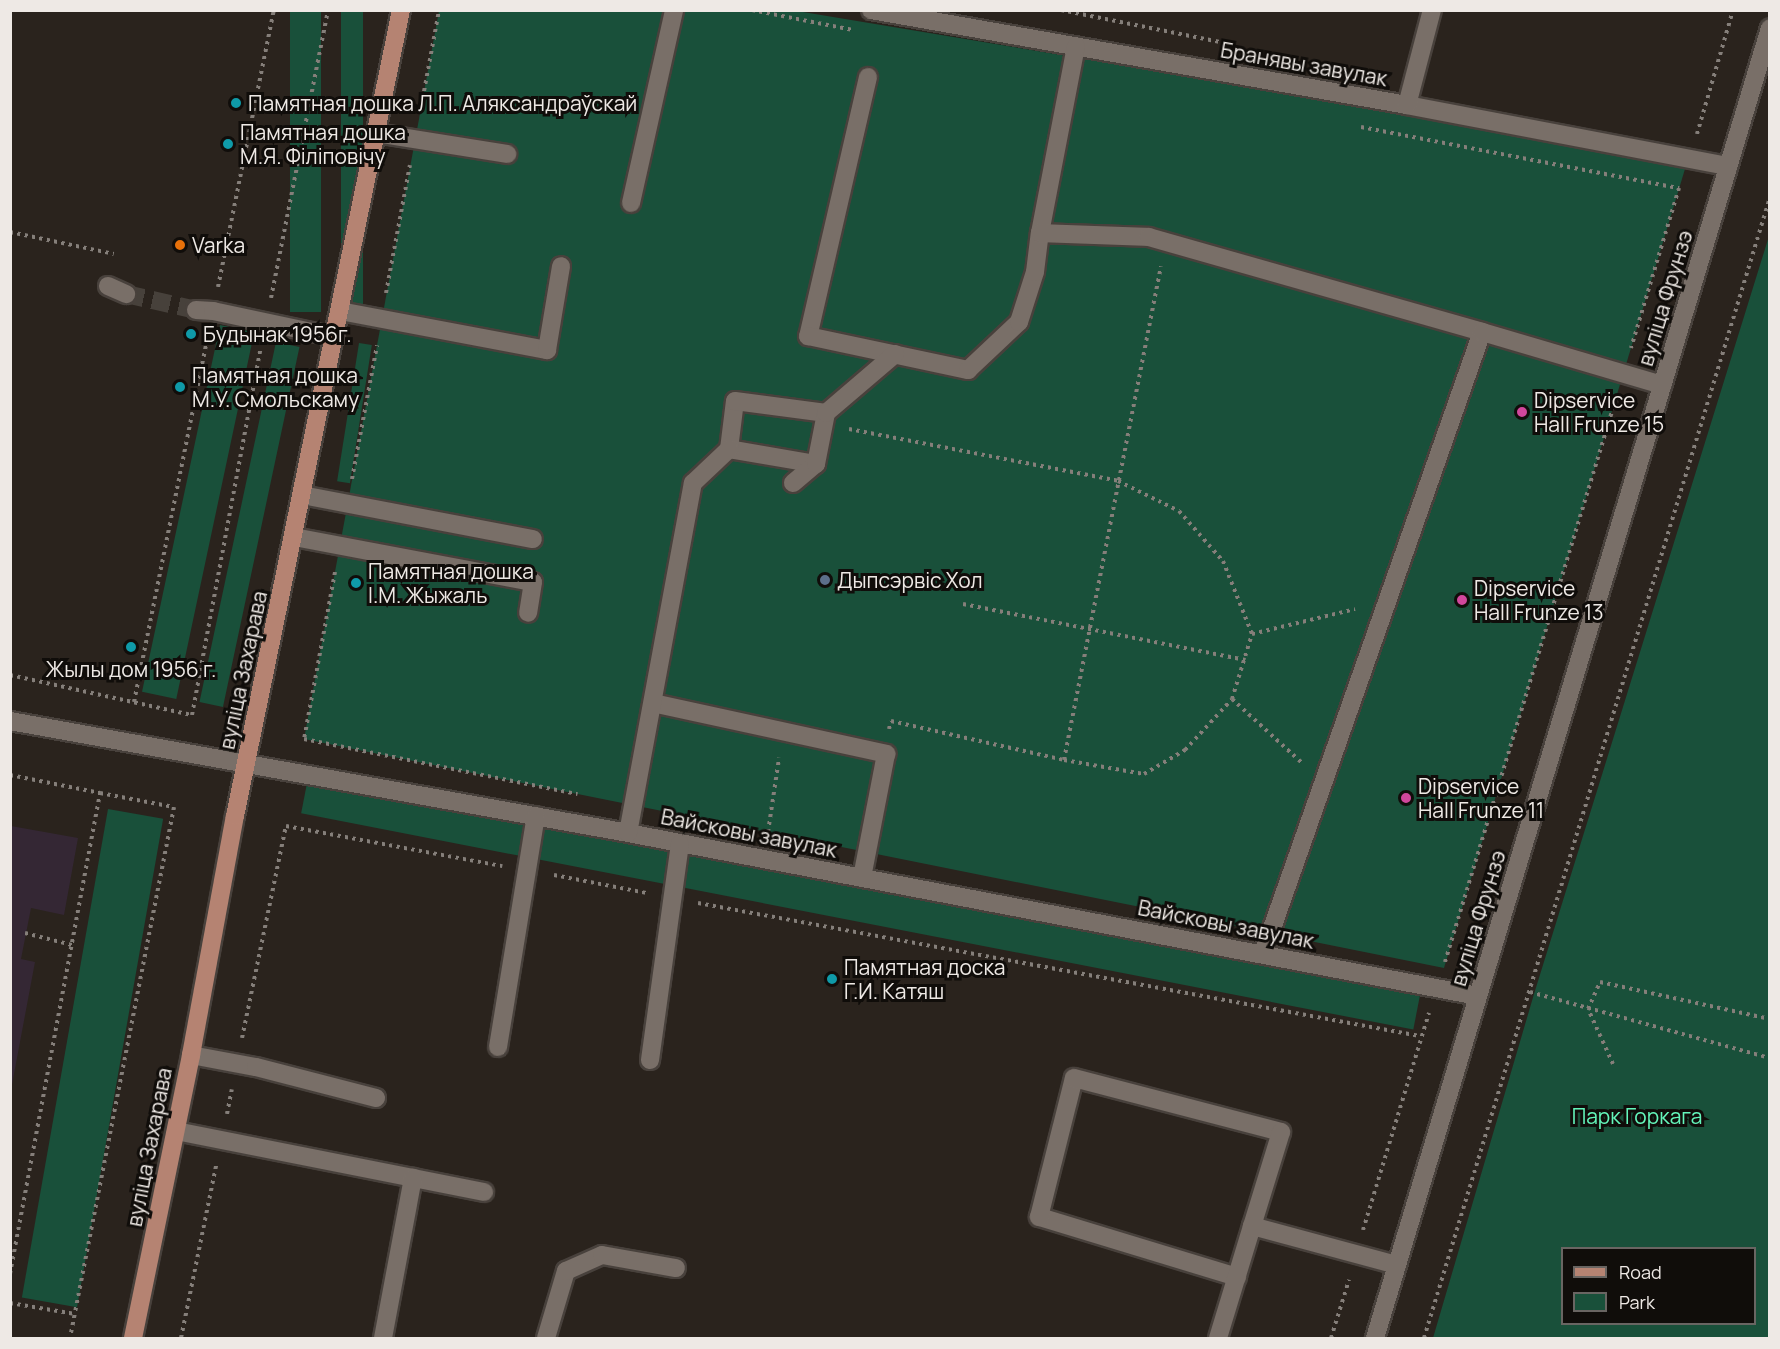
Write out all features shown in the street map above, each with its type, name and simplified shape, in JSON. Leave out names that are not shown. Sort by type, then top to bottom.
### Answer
[{"type":"main road","name":"вуліца Захарава","points":[[133,1338],[176,1131],[247,764],[401,10]]},
{"type":"street","points":[[632,204],[674,10]]},
{"type":"street","name":"Бранявы завулак","points":[[871,10],[1407,105],[1728,166]]},
{"type":"street","points":[[1407,105],[1432,10]]},
{"type":"street","name":"вуліца Фрунзэ","points":[[1374,1338],[1770,28]]},
{"type":"street","points":[[868,77],[808,336],[968,369],[1019,321],[1035,272],[1040,233],[1076,46]]},
{"type":"street","points":[[376,133],[507,154]]},
{"type":"street","points":[[1040,233],[1149,237],[1662,385]]},
{"type":"street","points":[[340,311],[547,350],[561,266]]},
{"type":"street","points":[[108,286],[126,294]]},
{"type":"street","points":[[205,310],[335,337]]},
{"type":"street","points":[[1263,954],[1482,332]]},
{"type":"street","points":[[793,483],[816,464],[825,419],[895,354]]},
{"type":"street","points":[[628,833],[693,483],[729,449],[735,401],[825,419]]},
{"type":"street","points":[[729,449],[816,464]]},
{"type":"street","points":[[302,495],[533,539]]},
{"type":"street","points":[[294,537],[533,582],[528,613]]},
{"type":"street","points":[[653,703],[886,754],[862,878]]},
{"type":"street","name":"Вайсковы завулак","points":[[10,721],[628,833],[1478,996]]},
{"type":"street","points":[[498,1047],[537,816]]},
{"type":"street","points":[[650,1060],[680,844]]},
{"type":"street","points":[[191,1055],[256,1067],[376,1098]]},
{"type":"street","points":[[1218,1338],[1237,1277],[1281,1132],[1074,1078],[1039,1217],[1237,1277]]},
{"type":"street","points":[[176,1131],[484,1192]]},
{"type":"street","points":[[383,1338],[412,1178]]},
{"type":"street","points":[[1252,1226],[1397,1265]]},
{"type":"street","points":[[546,1338],[566,1271],[602,1255],[676,1269]]},
{"type":"path","points":[[134,702],[205,310],[274,10]]},
{"type":"path","points":[[10,675],[192,715],[266,321],[328,10]]},
{"type":"path","points":[[348,503],[439,10]]},
{"type":"path","points":[[1696,135],[1733,10]]},
{"type":"path","points":[[1444,968],[1679,188]]},
{"type":"path","points":[[1424,1338],[1768,213],[1769,199]]},
{"type":"path","points":[[10,232],[114,254]]},
{"type":"path","points":[[1064,760],[1165,242]]},
{"type":"path","points":[[825,419],[1118,481],[1179,512],[1223,561],[1252,634],[1246,660],[1232,699],[1185,750],[1144,774],[1064,760],[891,721],[887,736]]},
{"type":"path","points":[[304,739],[340,546]]},
{"type":"path","points":[[1252,634],[1388,601]]},
{"type":"path","points":[[963,603],[1246,660]]},
{"type":"path","points":[[1232,699],[1323,782]]},
{"type":"path","points":[[768,832],[784,733]]},
{"type":"path","points":[[10,775],[174,807],[70,1338]]},
{"type":"path","points":[[10,1274],[100,793]]},
{"type":"path","points":[[286,826],[1420,1036]]},
{"type":"path","points":[[25,933],[72,945]]},
{"type":"path","points":[[1613,1064],[1588,1009],[1600,982],[1770,1019]]},
{"type":"path","points":[[1530,992],[1770,1058]]},
{"type":"path","points":[[1331,1338],[1429,1012]]},
{"type":"path","points":[[10,1304],[75,1314]]},
{"type":"shaded area","points":[[11,826],[78,838],[64,915],[31,908],[21,959],[35,962],[11,1090]]},
{"type":"green space","points":[[290,11],[321,11],[321,312],[290,312]]},
{"type":"green space","points":[[341,11],[363,11],[363,321],[341,321]]},
{"type":"green space","points":[[439,11],[797,11],[1688,159],[1444,968],[304,739]]},
{"type":"green space","name":"Парк Горкага","points":[[1769,236],[1769,1338],[1433,1338],[1534,994]]},
{"type":"green space","points":[[220,325],[254,332],[176,699],[142,692]]},
{"type":"green space","points":[[276,342],[299,347],[223,707],[199,702]]},
{"type":"green space","points":[[359,343],[372,345],[350,483],[337,481]]},
{"type":"green space","points":[[308,778],[1420,994],[1413,1030],[301,813]]},
{"type":"green space","points":[[108,809],[163,819],[77,1307],[22,1297]]},
{"type":"tunnel","points":[[126,294],[196,310]]},
{"type":"place","name":"Памятная дошка Л.П. Аляксандраўскай","points":[[236,103]]},
{"type":"place","name":"Памятная дошка М.Я. Філіповічу","points":[[228,144]]},
{"type":"place","name":"Varka","points":[[180,245]]},
{"type":"place","name":"Будынак 1956г.","points":[[191,334]]},
{"type":"place","name":"Памятная дошка М.У. Смольскаму","points":[[180,387]]},
{"type":"place","name":"Dipservice Hall Frunze 15","points":[[1522,412]]},
{"type":"place","name":"Дыпсэрвіс Хол","points":[[825,580]]},
{"type":"place","name":"Памятная дошка І.М. Жыжаль","points":[[356,583]]},
{"type":"place","name":"Dipservice Hall Frunze 13","points":[[1462,600]]},
{"type":"place","name":"Жылы дом 1956 г.","points":[[131,647]]},
{"type":"place","name":"Dipservice Hall Frunze 11","points":[[1406,798]]},
{"type":"place","name":"Памятная доска Г.И. Катяш","points":[[832,979]]}]
